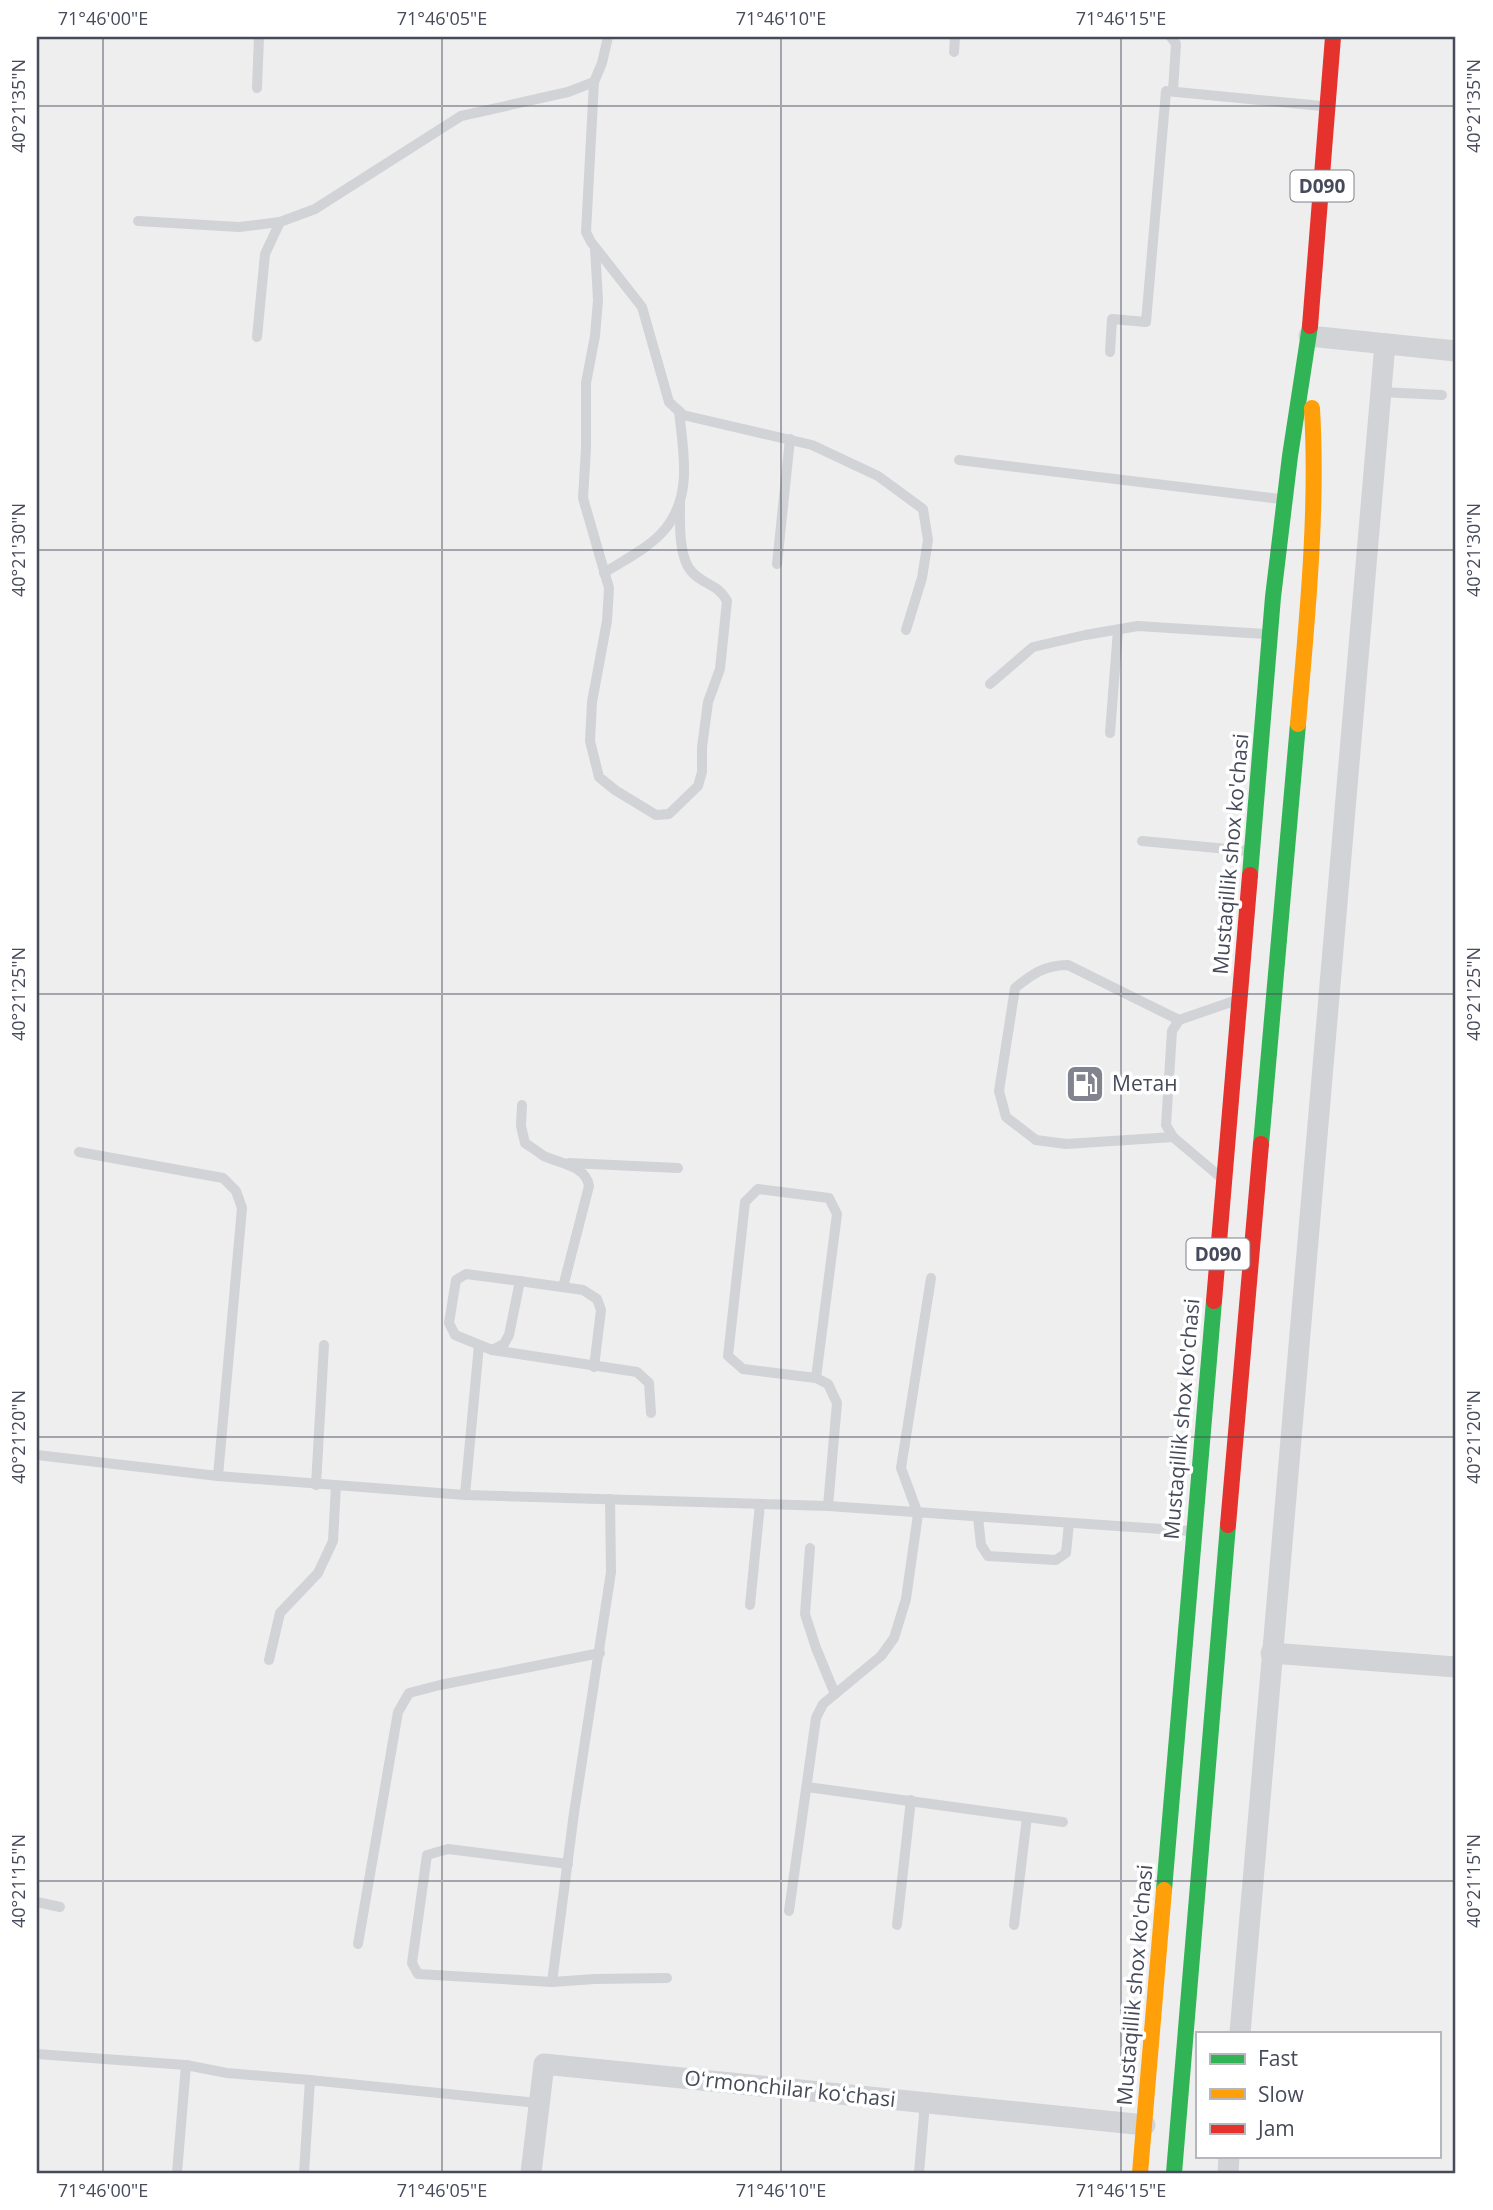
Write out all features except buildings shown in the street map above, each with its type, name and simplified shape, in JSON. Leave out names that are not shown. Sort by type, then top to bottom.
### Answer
[{"type":"main road","name":"Mustaqillik shox ko'chasi","points":[[1174,2173],[1191,1761],[1194,1531],[1270,635],[1285,499],[1309,336],[1333,37]]},
{"type":"main road","name":"Mustaqillik shox ko'chasi","points":[[1140,2173],[1191,1761],[1309,601],[1315,458],[1309,336]]},
{"type":"street","points":[[1309,336],[1456,351]]},
{"type":"street","points":[[1240,2032],[1385,344]]},
{"type":"street","points":[[1271,1653],[1456,1667]]},
{"type":"street","name":"Oʻrmonchilar koʻchasi","points":[[531,2173],[544,2064],[1145,2124]]},
{"type":"lane","points":[[257,88],[259,37]]},
{"type":"lane","points":[[608,37],[594,82],[586,232],[595,248],[642,307],[669,402],[683,415],[812,445],[878,476],[923,509],[928,540],[922,578],[906,630]]},
{"type":"lane","points":[[954,52],[956,37]]},
{"type":"lane","points":[[1171,37],[1175,44],[1172,91]]},
{"type":"lane","points":[[138,221],[239,226],[280,222],[315,209],[461,116],[568,92],[594,82]]},
{"type":"lane","points":[[1110,352],[1112,319],[1146,322],[1167,91],[1328,107]]},
{"type":"lane","points":[[257,337],[265,254],[280,222]]},
{"type":"lane","points":[[595,248],[598,300],[595,336],[586,383],[583,498],[609,588],[607,621],[592,702],[590,741],[599,778],[656,815],[669,814],[698,786],[702,772],[702,747],[708,702],[720,668],[727,601],[722,591],[692,573],[684,555],[680,536],[680,503],[685,475],[678,411]]},
{"type":"lane","points":[[1381,392],[1442,395]]},
{"type":"lane","points":[[776,564],[790,439]]},
{"type":"lane","points":[[959,460],[1285,499]]},
{"type":"lane","points":[[604,573],[644,547],[666,528],[680,503]]},
{"type":"lane","points":[[990,684],[1033,648],[1138,626],[1270,635]]},
{"type":"lane","points":[[1110,733],[1118,630]]},
{"type":"lane","points":[[1142,841],[1252,851]]},
{"type":"lane","points":[[1173,1137],[1066,1144],[1036,1140],[1006,1117],[999,1091],[1015,988],[1033,973],[1052,965],[1068,965],[1180,1020]]},
{"type":"lane","points":[[1224,1180],[1173,1137],[1166,1125],[1172,1031],[1180,1020],[1239,999]]},
{"type":"lane","points":[[522,1105],[521,1126],[525,1143],[543,1155],[582,1172],[588,1178],[589,1186],[564,1287]]},
{"type":"lane","points":[[79,1152],[223,1178],[236,1191],[242,1208],[218,1476]]},
{"type":"lane","points":[[564,1163],[678,1168]]},
{"type":"lane","points":[[816,1378],[837,1214],[829,1198],[758,1189],[745,1202],[728,1356],[743,1369],[816,1378],[828,1384],[837,1403],[828,1506]]},
{"type":"lane","points":[[594,1367],[601,1310],[597,1299],[583,1290],[467,1274],[456,1280],[449,1323],[455,1335],[492,1350],[594,1367],[636,1373],[649,1383],[651,1413]]},
{"type":"lane","points":[[789,1911],[816,1718],[823,1704],[881,1656],[894,1637],[906,1599],[918,1514],[901,1468],[931,1278]]},
{"type":"lane","points":[[492,1350],[504,1344],[509,1335],[520,1281]]},
{"type":"lane","points":[[316,1485],[324,1345]]},
{"type":"lane","points":[[464,1495],[479,1345]]},
{"type":"lane","points":[[37,1455],[218,1476],[464,1495],[828,1506],[1194,1531]]},
{"type":"lane","points":[[269,1660],[280,1613],[318,1573],[333,1541],[336,1486]]},
{"type":"lane","points":[[552,1982],[574,1813],[611,1572],[610,1499]]},
{"type":"lane","points":[[750,1605],[760,1504]]},
{"type":"lane","points":[[978,1517],[981,1545],[988,1556],[1056,1560],[1066,1553],[1069,1523]]},
{"type":"lane","points":[[810,1548],[805,1614],[835,1694]]},
{"type":"lane","points":[[358,1944],[398,1712],[409,1693],[600,1653]]},
{"type":"lane","points":[[807,1787],[1063,1822]]},
{"type":"lane","points":[[897,1925],[911,1800]]},
{"type":"lane","points":[[1014,1925],[1027,1817]]},
{"type":"lane","points":[[568,1864],[448,1849],[427,1855],[412,1963],[418,1974],[552,1982],[667,1978]]},
{"type":"lane","points":[[37,1902],[60,1907]]},
{"type":"lane","points":[[37,2054],[186,2065],[227,2073],[538,2104]]},
{"type":"lane","points":[[177,2173],[186,2065]]},
{"type":"lane","points":[[304,2173],[310,2080]]},
{"type":"lane","points":[[919,2173],[925,2102]]},
{"type":"traffic: fast","points":[[1250,875],[1273,597],[1290,456],[1310,326]]},
{"type":"traffic: fast","points":[[1261,1144],[1298,724]]},
{"type":"traffic: fast","points":[[1164,1890],[1214,1301]]},
{"type":"traffic: fast","points":[[1174,2173],[1228,1525]]},
{"type":"traffic: slow","points":[[1298,724],[1313,526],[1312,408]]},
{"type":"traffic: slow","points":[[1140,2173],[1164,1890]]},
{"type":"traffic: jam","points":[[1310,326],[1333,37]]},
{"type":"traffic: jam","points":[[1214,1301],[1250,875]]},
{"type":"traffic: jam","points":[[1228,1525],[1261,1144]]},
{"type":"place","name":"Метан","points":[[1085,1084]]}]
